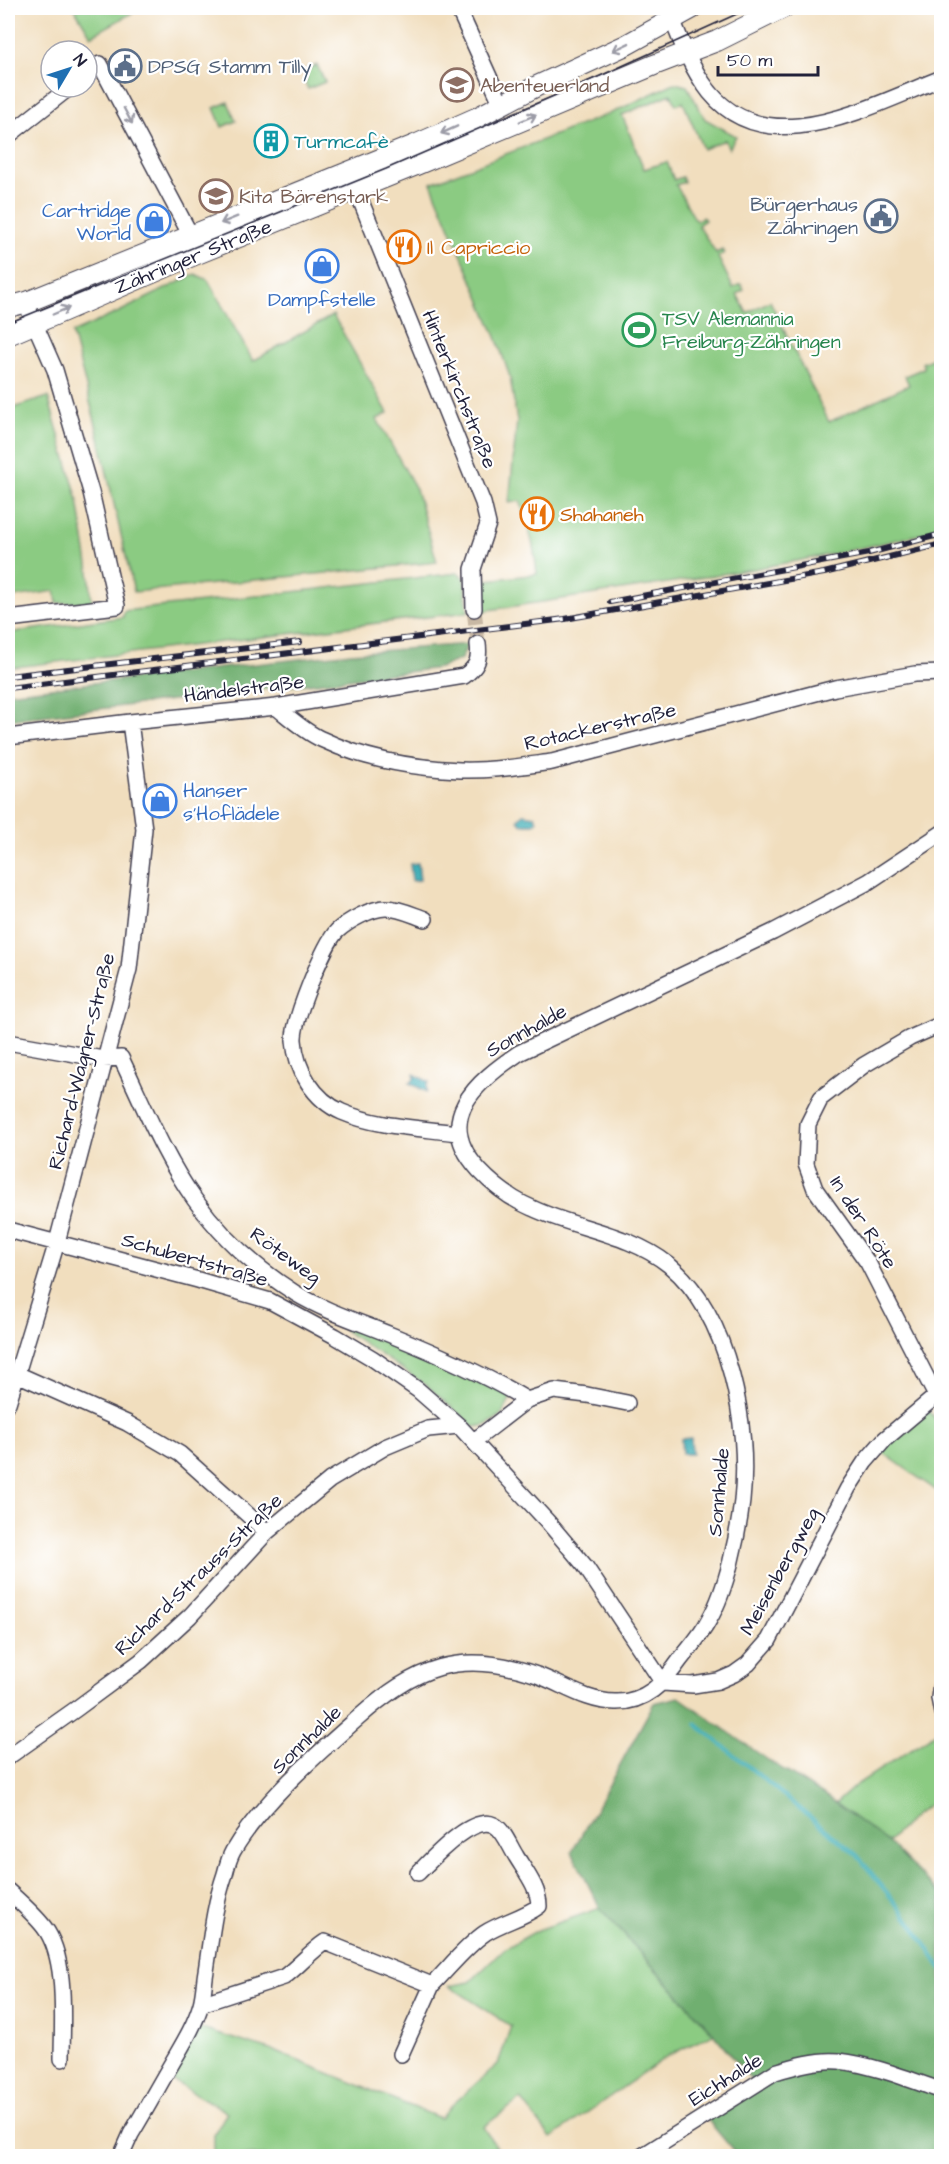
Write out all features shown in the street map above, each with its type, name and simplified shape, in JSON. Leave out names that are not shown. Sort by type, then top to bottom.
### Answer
[{"type":"main road","name":"Zähringer Straße","points":[[8,307],[27,302],[415,145],[626,45],[670,13],[693,8]]},
{"type":"main road","name":"Zähringer Straße","points":[[8,335],[717,41],[783,8]]},
{"type":"street","points":[[458,8],[501,103]]},
{"type":"street","points":[[670,13],[704,84],[733,114],[751,122],[772,127],[800,128],[822,123],[942,78]]},
{"type":"street","points":[[99,65],[191,236]]},
{"type":"street","points":[[8,136],[55,99]]},
{"type":"street","name":"Hinterkirchstraße","points":[[356,189],[483,503],[488,524],[473,569],[474,609]]},
{"type":"street","points":[[8,619],[117,606],[91,492],[66,407],[55,370],[27,302]]},
{"type":"street","name":"Händelstraße","points":[[8,737],[276,707],[464,676],[478,663],[478,644]]},
{"type":"street","name":"Rotackerstraße","points":[[276,707],[319,739],[374,757],[413,765],[461,770],[505,768],[552,762],[835,688],[915,674],[942,673]]},
{"type":"street","name":"Richard-Wagner-Straße","points":[[8,1403],[57,1242],[103,1059],[129,969],[144,829],[130,722]]},
{"type":"street","name":"Sonnhalde","points":[[123,2157],[131,2134],[192,2026],[201,2004],[216,1900],[232,1852],[258,1816],[290,1782],[361,1715],[397,1685],[435,1667],[465,1663],[495,1663],[538,1675],[584,1695],[611,1702],[628,1701],[645,1695],[663,1683],[710,1619],[729,1568],[740,1518],[745,1450],[742,1419],[734,1387],[717,1333],[705,1308],[688,1284],[669,1265],[649,1252],[623,1239],[535,1210],[494,1185],[463,1149],[458,1133],[459,1116],[466,1100],[493,1071],[519,1053],[784,926],[868,882],[942,833]]},
{"type":"street","points":[[425,919],[400,910],[385,908],[353,920],[336,932],[318,966],[297,1018],[294,1038],[296,1055],[301,1070],[317,1094],[340,1111],[367,1120],[458,1133]]},
{"type":"street","name":"In der Röte","points":[[938,1392],[868,1263],[815,1189],[806,1164],[808,1124],[822,1098],[864,1065],[910,1038],[942,1024]]},
{"type":"street","points":[[8,1042],[103,1059]]},
{"type":"street","name":"Röteweg","points":[[103,1059],[121,1058],[168,1156],[195,1200],[234,1245],[267,1272],[296,1293],[342,1315],[440,1354],[493,1379],[528,1400]]},
{"type":"street","name":"Schubertstraße","points":[[8,1230],[198,1280],[270,1302],[335,1335],[372,1358],[418,1390],[474,1441]]},
{"type":"street","points":[[16,1374],[127,1423],[180,1455],[267,1532]]},
{"type":"street","points":[[627,1403],[554,1391],[528,1400],[474,1441],[585,1566],[663,1683]]},
{"type":"street","name":"Meisenbergweg","points":[[663,1683],[693,1685],[717,1681],[734,1674],[748,1664],[769,1640],[848,1488],[865,1462],[885,1439],[938,1392]]},
{"type":"street","name":"Richard-Strauss-Straße","points":[[8,1757],[141,1661],[190,1616],[267,1532],[330,1480],[385,1447],[428,1429],[459,1426]]},
{"type":"street","points":[[942,1677],[939,1698],[942,1713]]},
{"type":"street","points":[[401,2054],[432,1985],[483,1935],[500,1924],[531,1912],[539,1906],[539,1897],[502,1834],[494,1825],[471,1827],[457,1836],[418,1873]]},
{"type":"street","points":[[8,1891],[45,1927],[54,1945],[62,2002],[62,2059]]},
{"type":"street","points":[[201,2004],[284,1977],[296,1969],[314,1949],[325,1942],[432,1985]]},
{"type":"street","name":"Eichhalde","points":[[642,2157],[775,2072],[798,2065],[837,2061],[887,2072],[942,2091]]},
{"type":"green space","points":[[74,8],[141,8],[91,36]]},
{"type":"green space","points":[[317,65],[325,82],[308,89],[303,71]]},
{"type":"green space","name":"TSV Alemannia Freiburg-Zähringen","points":[[674,83],[687,86],[705,119],[736,136],[729,149],[725,140],[703,149],[683,102],[676,105],[671,94],[622,115],[644,169],[667,162],[674,180],[682,177],[684,182],[676,185],[696,221],[703,217],[705,220],[698,225],[716,253],[722,250],[724,253],[718,257],[733,288],[741,284],[744,290],[737,294],[747,313],[770,301],[829,422],[909,385],[905,376],[924,368],[922,363],[941,355],[941,529],[771,566],[483,611],[480,581],[537,574],[536,564],[531,537],[520,501],[509,503],[517,421],[510,377],[496,337],[431,183],[614,112]]},
{"type":"green space","points":[[228,102],[236,121],[222,127],[214,108]]},
{"type":"green space","points":[[195,274],[208,280],[253,361],[333,315],[388,413],[377,419],[416,489],[437,562],[134,592],[96,425],[72,333]]},
{"type":"green space","points":[[8,393],[13,408],[48,397],[78,500],[92,602],[57,603],[55,591],[8,598]]},
{"type":"green space","points":[[458,573],[464,578],[468,612],[8,668],[8,633],[123,617],[124,611]]},
{"type":"green space","points":[[468,644],[461,659],[440,668],[8,720],[8,693],[351,653]]},
{"type":"green space","points":[[349,1323],[511,1394],[507,1407],[493,1421],[474,1427],[426,1385],[345,1331],[343,1327]]},
{"type":"green space","points":[[928,1409],[941,1426],[940,1493],[882,1452],[904,1428]]},
{"type":"green space","points":[[679,1697],[768,1760],[822,1794],[888,1842],[941,1895],[941,2156],[738,2156],[706,2118],[756,2086],[714,2034],[600,1908],[572,1852],[654,1703]]},
{"type":"green space","points":[[937,1732],[941,1739],[941,1798],[918,1812],[888,1842],[835,1804],[856,1785]]},
{"type":"green space","points":[[600,1908],[714,2034],[669,2055],[551,2138],[521,2099],[483,2127],[502,2156],[214,2156],[214,2135],[227,2112],[171,2080],[198,2028],[274,2051],[440,2118],[498,2064],[511,2026],[449,1986],[470,1982],[504,1949],[538,1930]]},
{"type":"water","points":[[523,814],[535,816],[537,821],[534,824],[521,824],[518,819]]},
{"type":"water","points":[[418,863],[420,880],[412,881],[410,864]]},
{"type":"water","points":[[414,1074],[429,1082],[427,1092],[410,1083],[415,1078]]},
{"type":"water","points":[[691,1438],[692,1454],[682,1454],[681,1439]]},
{"type":"waterway","points":[[696,1724],[857,1855],[913,1925],[942,1970]]},
{"type":"tunnel","points":[[474,609],[478,644]]},
{"type":"tram line","points":[[8,323],[386,169],[750,8]]},
{"type":"railway","points":[[610,602],[869,553],[942,534]]},
{"type":"railway","points":[[8,688],[565,619],[824,573],[942,544]]},
{"type":"railway","points":[[8,676],[300,642]]},
{"type":"place","name":"DPSG Stamm Tilly","points":[[125,66]]},
{"type":"place","name":"Abenteuerland","points":[[457,85]]},
{"type":"place","name":"Turmcafè","points":[[271,141]]},
{"type":"place","name":"Kita Bärenstark","points":[[216,196]]},
{"type":"place","name":"Bürgerhaus Zähringen","points":[[881,216]]},
{"type":"place","name":"Cartridge World","points":[[154,221]]},
{"type":"place","name":"Il Capriccio","points":[[404,247]]},
{"type":"place","name":"Dampfstelle","points":[[322,266]]},
{"type":"place","name":"TSV Alemannia Freiburg-Zähringen","points":[[639,330]]},
{"type":"place","name":"Shahaneh","points":[[537,514]]},
{"type":"place","name":"Hanser s'Hoflädele","points":[[160,801]]}]
